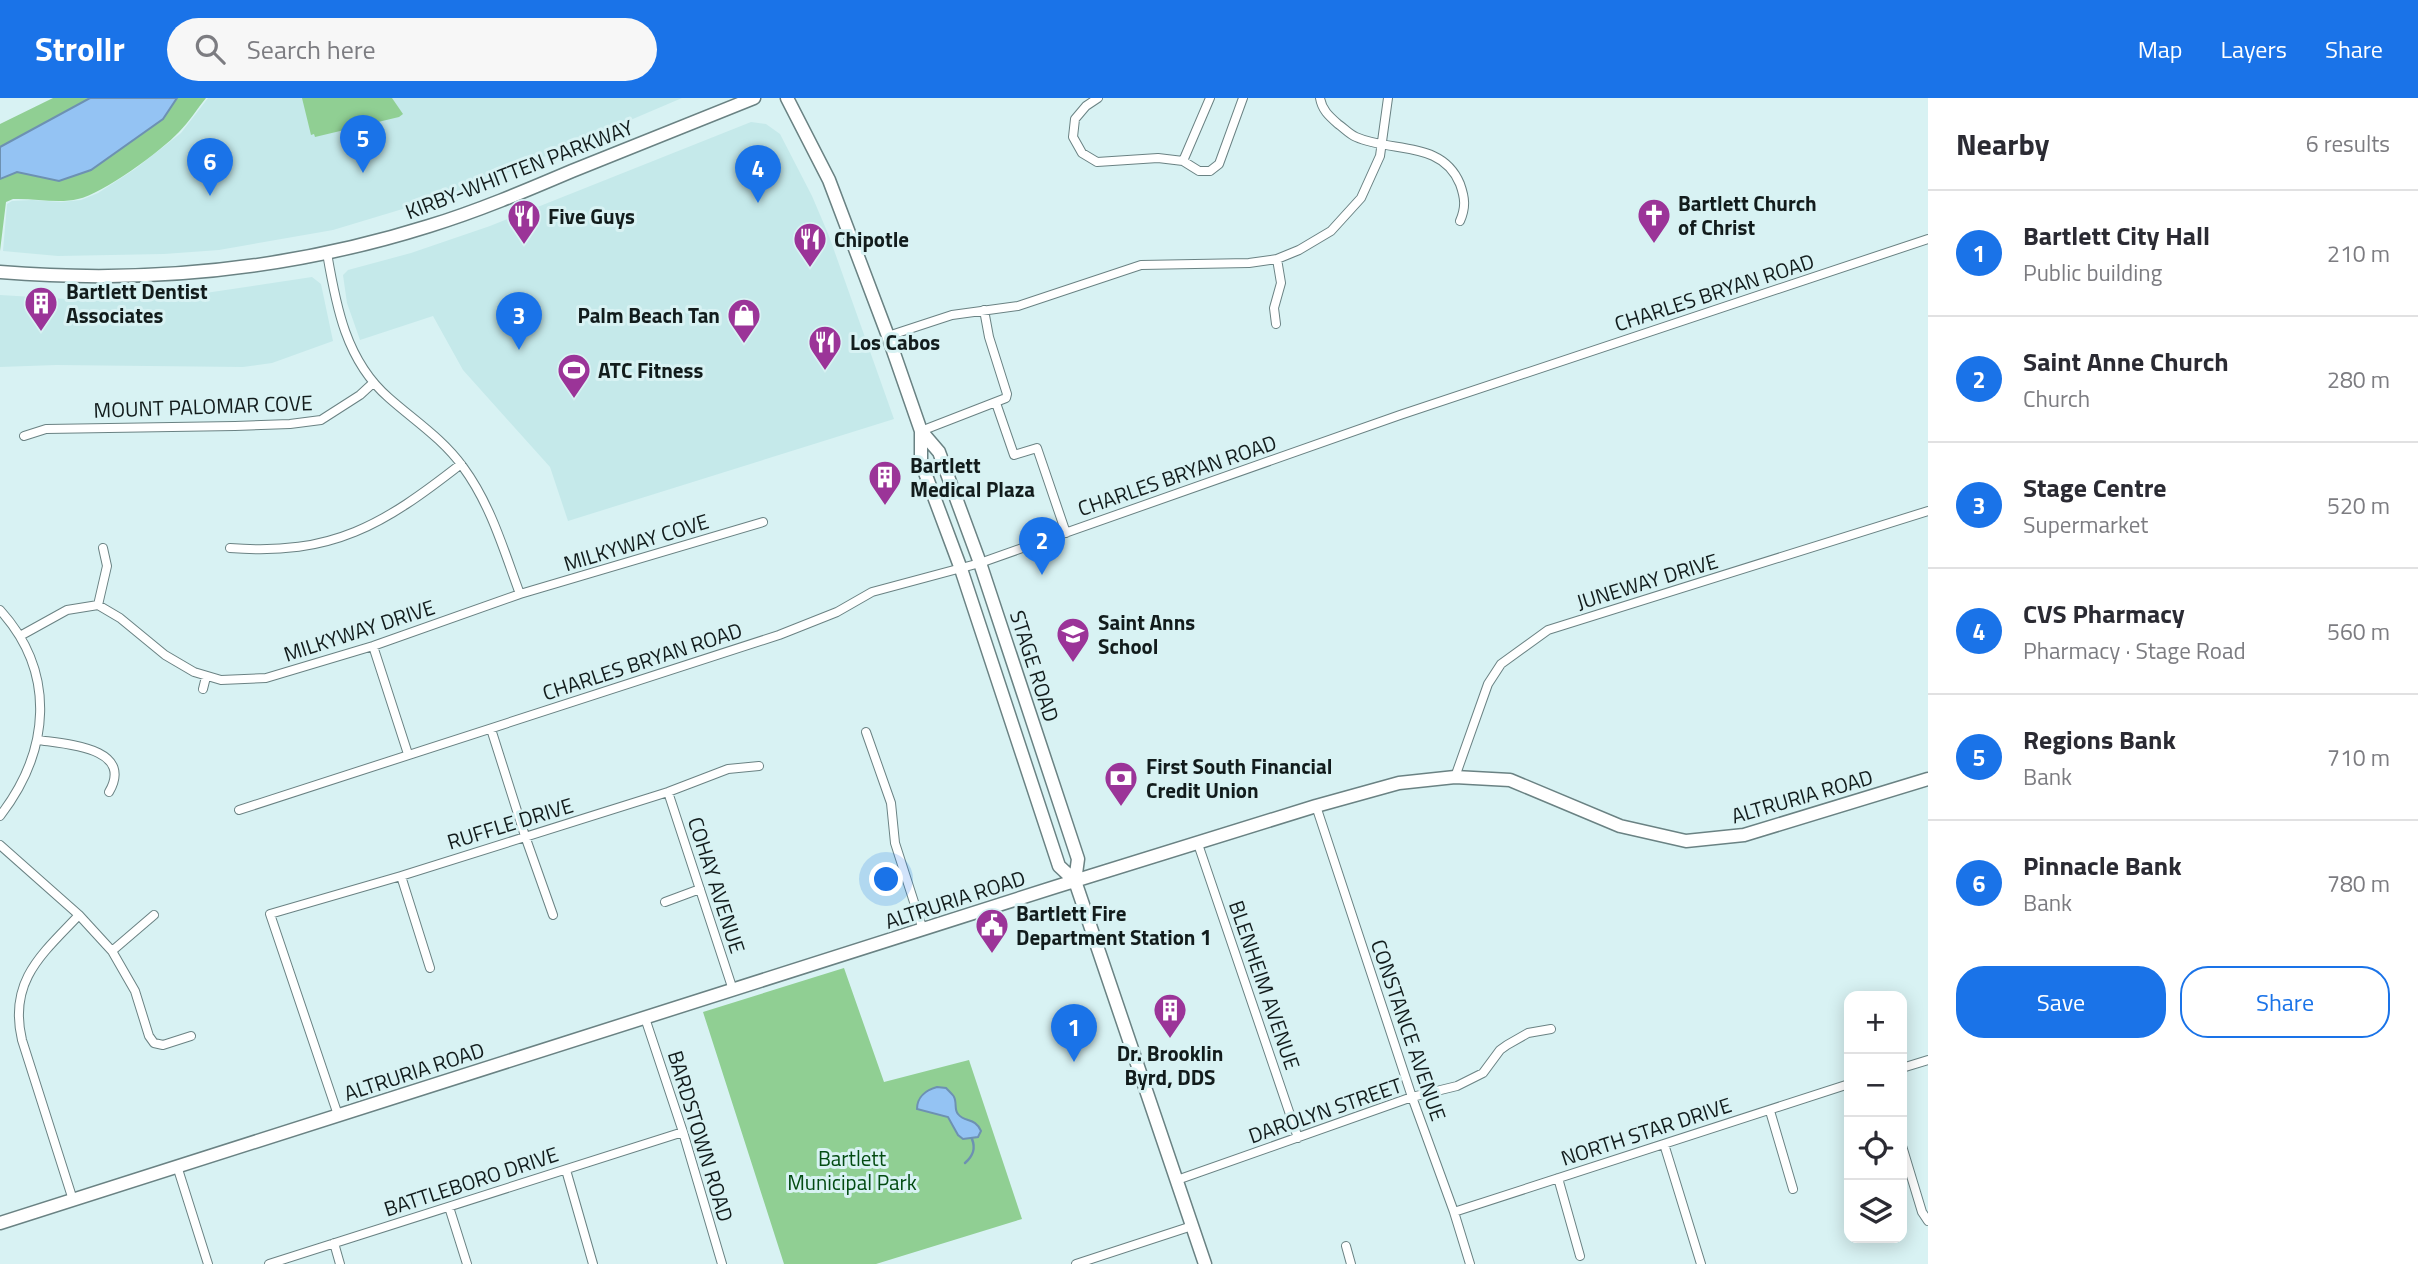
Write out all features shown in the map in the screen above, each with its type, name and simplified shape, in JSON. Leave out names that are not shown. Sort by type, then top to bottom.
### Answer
[{"type":"main road","name":"KIRBY-WHITTEN PARKWAY","points":[[0,272],[86,277],[167,275],[233,269],[327,253],[429,226],[485,207],[754,98]]},
{"type":"main road","name":"STAGE ROAD","points":[[787,98],[829,180],[888,336],[921,430],[921,462],[961,569],[1059,866],[1075,881]]},
{"type":"main road","name":"STAGE ROAD","points":[[921,430],[939,452],[981,563],[1078,859],[1075,881],[1205,1264]]},
{"type":"main road","points":[[1010,719],[1030,713]]},
{"type":"main road","name":"ALTRURIA ROAD","points":[[0,1223],[1075,881],[1399,783],[1455,777],[1510,780],[1620,826],[1686,841],[1744,835],[1928,779]]},
{"type":"street","points":[[1098,98],[1086,106],[1075,119],[1073,137],[1082,153],[1097,162],[1158,158],[1183,161],[1199,171],[1210,171],[1219,163],[1243,98]]},
{"type":"street","points":[[1183,161],[1210,98]]},
{"type":"street","points":[[1320,98],[1328,115],[1353,135],[1429,153],[1446,163],[1453,170],[1463,193],[1466,206],[1461,221]]},
{"type":"street","points":[[888,336],[943,318],[1032,302],[1141,265],[1249,263],[1277,258],[1321,238],[1351,210],[1368,185],[1383,143],[1388,98]]},
{"type":"street","name":"CHARLES BRYAN ROAD","points":[[239,810],[779,635],[837,612],[872,592],[981,563],[1400,415],[1928,239]]},
{"type":"street","points":[[327,253],[344,330],[361,364],[373,383],[442,442],[475,484],[499,535],[520,594]]},
{"type":"street","points":[[1276,324],[1274,308],[1281,283],[1277,258]]},
{"type":"street","points":[[921,430],[1006,398],[984,310]]},
{"type":"street","name":"MOUNT PALOMAR COVE","points":[[24,436],[46,429],[235,426],[321,420],[360,395],[373,383]]},
{"type":"street","points":[[996,403],[1014,455],[1037,448],[1066,533]]},
{"type":"street","points":[[230,548],[264,551],[307,547],[344,537],[382,520],[422,495],[461,464]]},
{"type":"street","name":"JUNEWAY DRIVE","points":[[1455,777],[1488,684],[1501,664],[1548,630],[1928,512]]},
{"type":"street","name":"MILKYWAY COVE","points":[[520,594],[763,522]]},
{"type":"street","points":[[20,636],[66,610],[98,605],[107,566],[103,548]]},
{"type":"street","name":"MILKYWAY DRIVE","points":[[98,605],[120,618],[165,655],[206,677],[237,681],[266,678],[373,646],[520,594]]},
{"type":"street","points":[[0,610],[20,636],[37,681],[41,713],[38,740],[23,782],[0,816]]},
{"type":"street","points":[[373,646],[408,754]]},
{"type":"street","points":[[202,689],[206,677]]},
{"type":"street","points":[[491,729],[553,915]]},
{"type":"street","points":[[866,732],[891,803],[895,843],[923,930]]},
{"type":"street","points":[[38,740],[89,748],[102,753],[108,759],[114,775],[109,792]]},
{"type":"street","name":"RUFFLE DRIVE","points":[[338,1115],[270,914],[668,792],[727,769],[759,766]]},
{"type":"street","name":"COHAY AVENUE","points":[[668,792],[733,990]]},
{"type":"street","name":"CONSTANCE AVENUE","points":[[1316,806],[1412,1097],[1454,1212],[1469,1264]]},
{"type":"street","name":"BLENHEIM AVENUE","points":[[1198,844],[1298,1138]]},
{"type":"street","points":[[0,845],[79,915],[112,951],[135,991],[149,1035],[155,1043],[163,1045],[191,1036]]},
{"type":"street","points":[[401,876],[430,968]]},
{"type":"street","points":[[665,902],[700,889]]},
{"type":"street","points":[[73,1200],[22,1040],[18,1016],[22,990],[30,969],[79,915]]},
{"type":"street","points":[[112,951],[154,915]]},
{"type":"street","name":"BARDSTOWN ROAD","points":[[645,1018],[683,1132],[722,1264]]},
{"type":"street","name":"DAROLYN STREET","points":[[1177,1180],[1412,1097],[1457,1086],[1483,1073],[1500,1050],[1528,1032],[1551,1030]]},
{"type":"street","points":[[148,1051],[155,1043]]},
{"type":"street","points":[[1907,1066],[1928,1059]]},
{"type":"street","name":"NORTH STAR DRIVE","points":[[1454,1212],[1844,1086]]},
{"type":"street","points":[[1770,1111],[1793,1189]]},
{"type":"street","name":"BATTLEBORO DRIVE","points":[[269,1264],[683,1132]]},
{"type":"street","points":[[1664,1144],[1701,1264]]},
{"type":"street","points":[[1907,1162],[1922,1212],[1928,1221]]},
{"type":"street","points":[[177,1167],[208,1264]]},
{"type":"street","points":[[566,1170],[593,1264]]},
{"type":"street","points":[[1558,1178],[1580,1256]]},
{"type":"street","points":[[449,1207],[467,1264]]},
{"type":"street","points":[[1076,1264],[1192,1226]]},
{"type":"street","points":[[334,1243],[340,1264]]},
{"type":"street","points":[[1346,1246],[1351,1264]]},
{"type":"shaded area","points":[[208,98],[682,98],[469,189],[333,230],[219,250],[164,254],[58,256],[3,251],[7,204],[12,201],[81,200],[98,193],[135,169],[181,133]]},
{"type":"shaded area","points":[[751,122],[766,124],[780,134],[812,196],[829,236],[894,419],[568,521],[550,467],[463,370],[433,316],[360,340],[347,303],[343,275],[348,270],[411,253],[490,226]]},
{"type":"shaded area","points":[[312,277],[321,284],[333,341],[272,363],[243,367],[0,367],[0,295],[101,301],[165,299]]},
{"type":"green space","points":[[53,98],[206,98],[171,140],[131,171],[102,189],[78,199],[13,199],[6,202],[0,251],[0,124]]},
{"type":"green space","points":[[302,98],[392,98],[403,114],[315,137],[314,134],[311,135]]},
{"type":"green space","name":"Bartlett Municipal Park","points":[[844,968],[884,1082],[969,1060],[1022,1219],[876,1264],[784,1264],[703,1012]]},
{"type":"water","points":[[90,98],[177,98],[163,119],[91,170],[59,181],[17,172],[0,179],[0,147]]},
{"type":"water","points":[[937,1087],[946,1088],[954,1097],[958,1114],[979,1127],[981,1131],[978,1137],[963,1139],[948,1117],[917,1109],[923,1095]]},
{"type":"waterway","points":[[965,1163],[973,1152],[972,1139]]},
{"type":"place","name":"Regions Bank","points":[[363,173]]},
{"type":"place","name":"Pinnacle Bank","points":[[210,196]]},
{"type":"place","name":"CVS Pharmacy","points":[[758,203]]},
{"type":"place","name":"Bartlett Church of Christ","points":[[1654,245]]},
{"type":"place","name":"Five Guys","points":[[524,246]]},
{"type":"place","name":"Chipotle","points":[[810,269]]},
{"type":"place","name":"Bartlett Dentist Associates","points":[[41,333]]},
{"type":"place","name":"Palm Beach Tan","points":[[744,345]]},
{"type":"place","name":"Stage Centre","points":[[519,350]]},
{"type":"place","name":"Los Cabos","points":[[825,372]]},
{"type":"place","name":"ATC Fitness","points":[[574,400]]},
{"type":"place","name":"Bartlett Medical Plaza","points":[[885,507]]},
{"type":"place","name":"Saint Anne Church","points":[[1042,575]]},
{"type":"place","name":"Saint Anns School","points":[[1073,664]]},
{"type":"place","name":"First South Financial Credit Union","points":[[1121,808]]},
{"type":"place","name":"Bartlett Fire Department Station 1","points":[[992,955]]},
{"type":"place","name":"Dr. Brooklin Byrd, DDS","points":[[1170,1040]]},
{"type":"place","name":"Bartlett City Hall","points":[[1074,1062]]}]
